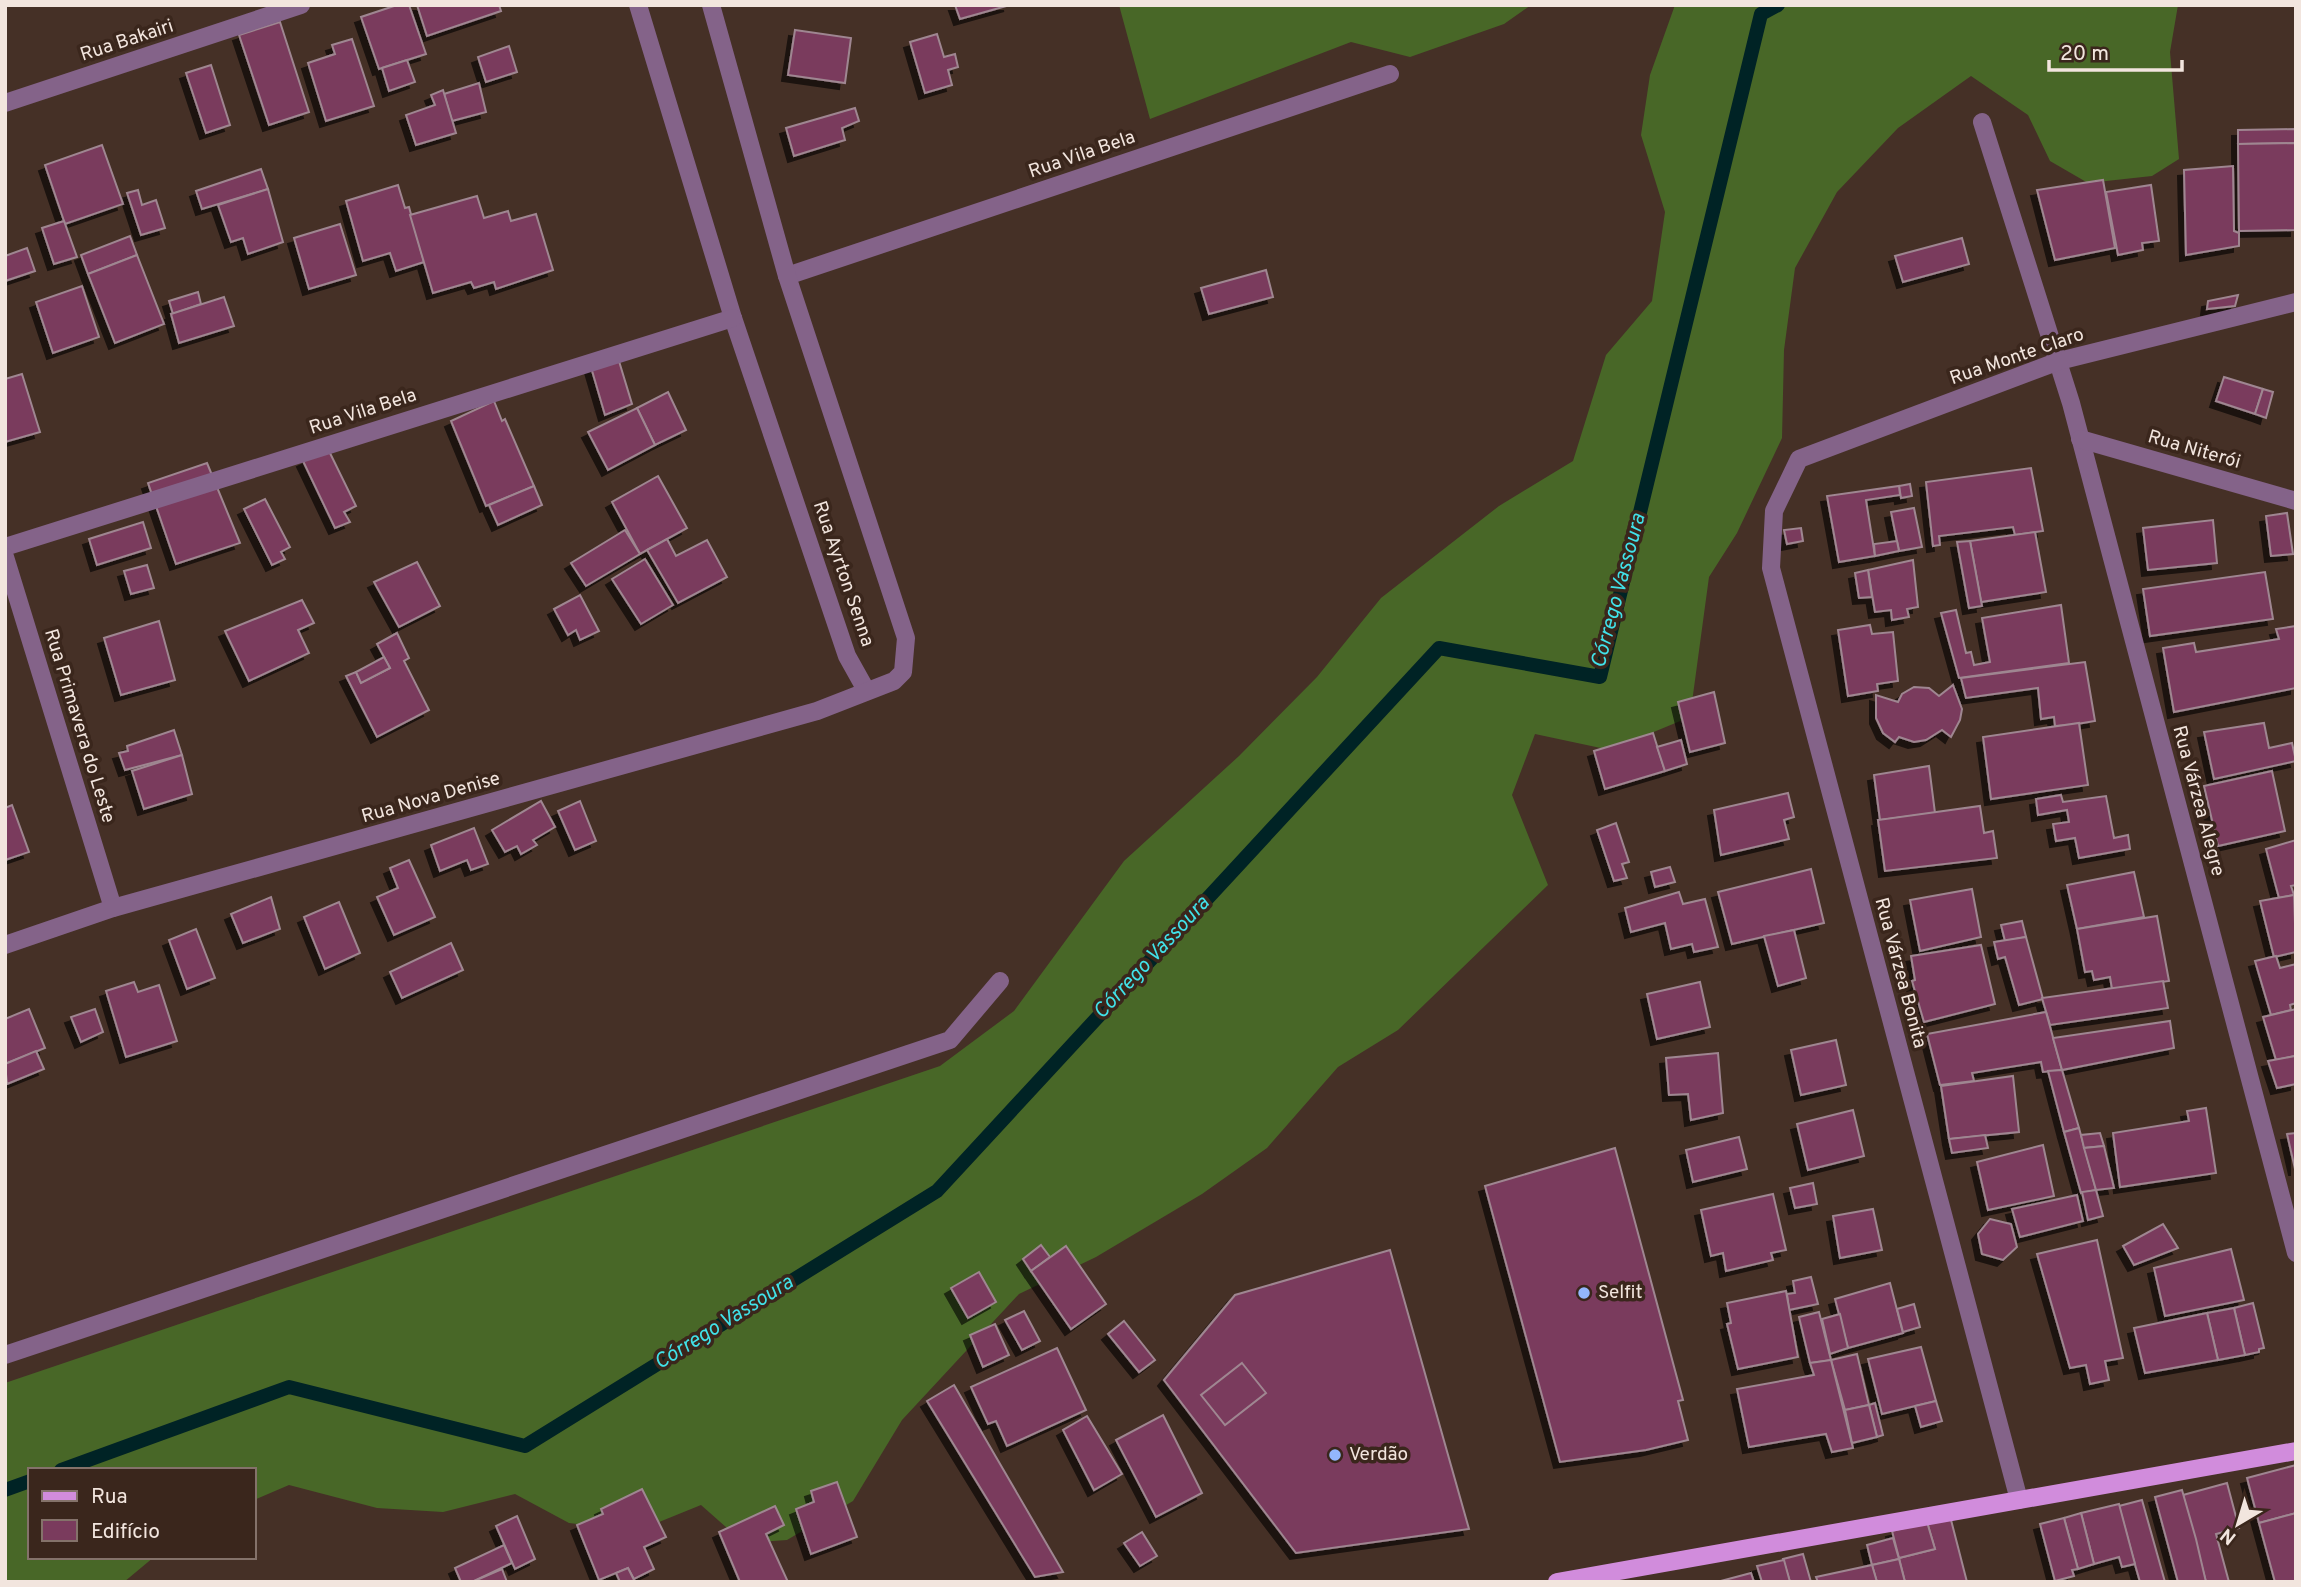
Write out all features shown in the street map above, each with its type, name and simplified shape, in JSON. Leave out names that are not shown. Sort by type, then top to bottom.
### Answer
[{"type":"main road","points":[[1557,1582],[2296,1451]]},
{"type":"street","name":"Rua Bakairi","points":[[5,103],[301,5]]},
{"type":"street","name":"Rua Ayrton Senna","points":[[638,5],[733,318],[847,656],[866,690],[894,681],[903,671],[906,638],[788,276],[711,5]]},
{"type":"street","name":"Rua Vila Bela","points":[[788,276],[1390,74]]},
{"type":"street","name":"Rua Várzea Alegre","points":[[1982,122],[2059,360],[2296,1253]]},
{"type":"street","name":"Rua Monte Claro","points":[[1799,459],[2059,360],[2296,302]]},
{"type":"street","name":"Rua Vila Bela","points":[[5,547],[733,318]]},
{"type":"street","name":"Rua Niterói","points":[[2080,439],[2296,501]]},
{"type":"street","name":"Rua Várzea Bonita","points":[[1799,459],[1774,511],[1771,568],[2020,1500]]},
{"type":"street","name":"Rua Primavera do Leste","points":[[5,557],[113,908]]},
{"type":"street","name":"Rua Nova Denise","points":[[5,945],[113,908],[817,711],[866,690]]},
{"type":"street","points":[[5,1355],[950,1040],[1000,981]]},
{"type":"green space","points":[[1119,5],[1531,5],[1504,24],[1410,57],[1351,42],[1150,119]]},
{"type":"green space","points":[[1675,5],[2178,5],[2170,52],[2179,159],[2152,176],[2088,183],[2050,161],[2028,115],[1971,76],[1898,128],[1837,192],[1795,268],[1784,350],[1782,438],[1737,533],[1709,577],[1690,717],[1610,750],[1535,734],[1512,795],[1548,885],[1398,1030],[1338,1067],[1267,1148],[1202,1194],[1096,1257],[1019,1294],[902,1420],[853,1501],[787,1540],[744,1543],[701,1505],[637,1531],[569,1523],[515,1494],[443,1512],[377,1508],[289,1485],[256,1499],[256,1468],[28,1468],[28,1559],[152,1559],[124,1582],[5,1582],[5,1383],[940,1066],[1014,1011],[1124,861],[1239,756],[1317,677],[1381,598],[1499,506],[1573,461],[1606,355],[1652,301],[1665,212],[1641,135],[1650,75]]},
{"type":"building","points":[[397,5],[409,5],[426,54],[379,69],[361,17]]},
{"type":"building","points":[[417,5],[499,5],[501,11],[427,36]]},
{"type":"building","points":[[955,5],[1010,5],[960,19]]},
{"type":"building","points":[[280,22],[309,112],[269,125],[239,35]]},
{"type":"building","points":[[795,30],[851,38],[845,83],[788,75]]},
{"type":"building","points":[[937,34],[944,57],[955,54],[958,67],[948,70],[952,85],[925,93],[910,42]]},
{"type":"building","points":[[352,39],[374,106],[326,121],[308,63],[335,54],[332,45]]},
{"type":"building","points":[[509,46],[517,72],[486,82],[478,57]]},
{"type":"building","points":[[407,60],[415,82],[389,91],[382,68]]},
{"type":"building","points":[[211,65],[230,125],[206,133],[186,73]]},
{"type":"building","points":[[479,83],[486,112],[452,121],[444,94]]},
{"type":"building","points":[[443,90],[456,133],[416,145],[406,115],[435,105],[431,95]]},
{"type":"building","points":[[855,108],[859,121],[842,128],[845,140],[794,156],[786,128]]},
{"type":"building","points":[[2296,129],[2296,143],[2238,144],[2238,130]]},
{"type":"building","points":[[2296,143],[2296,230],[2239,231],[2238,144]]},
{"type":"building","points":[[102,145],[123,204],[65,224],[45,165]]},
{"type":"building","points":[[2233,166],[2234,231],[2239,233],[2239,246],[2186,255],[2184,170]]},
{"type":"building","points":[[261,169],[268,189],[202,209],[196,191]]},
{"type":"building","points":[[2103,180],[2115,248],[2055,260],[2037,190]]},
{"type":"building","points":[[398,185],[405,208],[409,207],[424,262],[396,271],[390,253],[363,261],[346,201]]},
{"type":"building","points":[[2151,185],[2159,241],[2142,243],[2143,250],[2118,255],[2106,192]]},
{"type":"building","points":[[268,189],[283,242],[248,254],[243,238],[231,242],[218,205]]},
{"type":"building","points":[[138,190],[142,205],[156,200],[165,228],[141,235],[127,193]]},
{"type":"building","points":[[477,196],[484,218],[508,211],[511,221],[536,214],[553,270],[496,289],[494,282],[474,288],[471,282],[433,293],[410,215]]},
{"type":"building","points":[[64,221],[77,257],[54,264],[42,228]]},
{"type":"building","points":[[340,224],[356,275],[309,289],[294,238]]},
{"type":"building","points":[[130,236],[137,255],[88,274],[81,255]]},
{"type":"building","points":[[1962,238],[1969,264],[1903,282],[1895,256]]},
{"type":"building","points":[[27,248],[35,271],[5,281],[5,256]]},
{"type":"building","points":[[137,255],[164,324],[115,343],[88,274]]},
{"type":"building","points":[[1266,270],[1273,297],[1209,314],[1201,288]]},
{"type":"building","points":[[82,286],[99,337],[53,353],[36,302]]},
{"type":"building","points":[[198,292],[201,304],[173,314],[169,301]]},
{"type":"building","points":[[2238,295],[2235,306],[2207,309],[2208,301]]},
{"type":"building","points":[[224,297],[234,326],[179,343],[171,314]]},
{"type":"building","points":[[615,348],[632,404],[605,415],[588,357]]},
{"type":"building","points":[[22,374],[40,432],[5,442],[5,379]]},
{"type":"building","points":[[2224,377],[2263,389],[2255,414],[2216,401]]},
{"type":"building","points":[[2263,389],[2273,392],[2266,418],[2255,414]]},
{"type":"building","points":[[668,392],[686,430],[655,445],[637,408]]},
{"type":"building","points":[[494,401],[502,421],[505,419],[534,486],[486,506],[451,421]]},
{"type":"building","points":[[637,408],[655,445],[608,470],[588,432]]},
{"type":"building","points":[[328,449],[356,506],[344,512],[350,522],[335,528],[303,461]]},
{"type":"building","points":[[207,463],[240,543],[176,564],[148,483]]},
{"type":"building","points":[[2031,468],[2043,531],[2015,535],[2013,527],[1939,536],[1940,545],[1933,546],[1926,482]]},
{"type":"building","points":[[658,476],[687,528],[640,554],[612,502]]},
{"type":"building","points":[[1910,484],[1912,496],[1901,498],[1899,486]]},
{"type":"building","points":[[534,486],[542,505],[498,525],[489,505]]},
{"type":"building","points":[[1899,486],[1900,495],[1866,500],[1875,556],[1839,562],[1827,496]]},
{"type":"building","points":[[265,499],[290,547],[281,552],[285,559],[272,565],[244,509]]},
{"type":"building","points":[[1914,508],[1922,547],[1899,551],[1891,512]]},
{"type":"building","points":[[2287,513],[2293,554],[2271,556],[2266,516]]},
{"type":"building","points":[[2213,520],[2217,563],[2148,570],[2143,528]]},
{"type":"building","points":[[143,522],[151,548],[97,565],[89,539]]},
{"type":"building","points":[[1801,528],[1803,541],[1787,544],[1784,530]]},
{"type":"building","points":[[625,530],[640,554],[586,586],[571,563]]},
{"type":"building","points":[[2035,532],[2046,592],[1981,602],[1970,541]]},
{"type":"building","points":[[667,539],[676,556],[707,540],[727,577],[678,603],[647,550]]},
{"type":"building","points":[[1897,541],[1899,551],[1875,556],[1874,544]]},
{"type":"building","points":[[1970,541],[1982,606],[1969,608],[1957,542]]},
{"type":"building","points":[[645,559],[673,605],[641,624],[612,579]]},
{"type":"building","points":[[1913,560],[1918,607],[1907,609],[1909,617],[1892,620],[1891,610],[1875,612],[1868,570]]},
{"type":"building","points":[[417,562],[440,606],[399,627],[374,582]]},
{"type":"building","points":[[147,565],[154,588],[131,594],[124,571]]},
{"type":"building","points":[[1868,570],[1872,597],[1859,598],[1855,573]]},
{"type":"building","points":[[2265,572],[2273,619],[2150,636],[2143,589]]},
{"type":"building","points":[[580,595],[599,631],[580,640],[576,630],[568,635],[554,609]]},
{"type":"building","points":[[302,600],[314,623],[298,630],[309,653],[249,681],[225,631]]},
{"type":"building","points":[[2061,605],[2069,663],[1959,678],[1941,613],[1956,610],[1966,653],[1971,652],[1974,665],[1990,662],[1982,618]]},
{"type":"building","points":[[159,621],[175,680],[121,695],[104,638]]},
{"type":"building","points":[[1870,625],[1872,634],[1893,632],[1898,681],[1877,684],[1878,691],[1848,696],[1838,630]]},
{"type":"building","points":[[2296,626],[2296,688],[2174,712],[2163,648],[2194,643],[2196,652],[2279,639],[2276,629]]},
{"type":"building","points":[[397,633],[409,658],[404,661],[429,710],[377,737],[346,676],[356,672],[361,683],[390,668],[377,644]]},
{"type":"building","points":[[384,657],[390,668],[361,683],[356,672]]},
{"type":"building","points":[[2085,662],[2095,721],[2071,725],[2055,726],[2054,717],[2041,719],[2038,688],[1966,698],[1961,678]]},
{"type":"building","points":[[1953,685],[1962,709],[1960,720],[1951,737],[1942,730],[1926,740],[1914,742],[1899,737],[1895,742],[1883,733],[1876,718],[1876,695],[1898,702],[1902,694],[1914,687],[1929,688],[1939,696]]},
{"type":"building","points":[[1714,692],[1725,743],[1690,752],[1678,702]]},
{"type":"building","points":[[2079,723],[2088,785],[1991,799],[1983,737]]},
{"type":"building","points":[[2264,723],[2269,748],[2292,743],[2296,761],[2214,779],[2204,732]]},
{"type":"building","points":[[174,730],[182,755],[125,770],[119,753],[128,751],[127,746]]},
{"type":"building","points":[[1653,733],[1665,771],[1605,789],[1594,751]]},
{"type":"building","points":[[1681,740],[1687,764],[1665,771],[1657,747]]},
{"type":"building","points":[[182,755],[192,794],[144,809],[132,771]]},
{"type":"building","points":[[1929,766],[1935,813],[1880,820],[1874,775]]},
{"type":"building","points":[[2272,771],[2285,831],[2218,846],[2204,786]]},
{"type":"building","points":[[1788,793],[1794,817],[1784,820],[1789,839],[1721,855],[1714,810]]},
{"type":"building","points":[[2061,795],[2063,802],[2106,796],[2114,838],[2128,835],[2130,849],[2079,858],[2075,838],[2056,841],[2053,824],[2069,822],[2067,810],[2038,815],[2036,799]]},
{"type":"building","points":[[541,801],[555,827],[533,840],[537,845],[521,854],[517,846],[505,852],[492,830]]},
{"type":"building","points":[[580,801],[596,841],[575,850],[558,811]]},
{"type":"building","points":[[12,805],[29,852],[5,860],[5,808]]},
{"type":"building","points":[[1980,806],[1984,833],[1993,831],[1997,858],[1885,871],[1878,820]]},
{"type":"building","points":[[1616,823],[1629,862],[1622,864],[1627,878],[1614,881],[1597,830]]},
{"type":"building","points":[[474,828],[488,864],[471,870],[467,860],[440,871],[431,845]]},
{"type":"building","points":[[2296,840],[2296,885],[2291,886],[2294,895],[2279,898],[2266,849]]},
{"type":"building","points":[[409,860],[435,917],[394,935],[377,897],[398,888],[390,868]]},
{"type":"building","points":[[1670,867],[1675,882],[1655,887],[1651,872]]},
{"type":"building","points":[[1811,869],[1824,923],[1732,944],[1718,892]]},
{"type":"building","points":[[2134,872],[2144,917],[2077,929],[2067,885]]},
{"type":"building","points":[[1972,889],[1981,937],[1920,951],[1910,900]]},
{"type":"building","points":[[1679,892],[1683,904],[1705,899],[1718,947],[1694,952],[1692,944],[1671,949],[1665,923],[1631,932],[1625,908]]},
{"type":"building","points":[[2294,895],[2296,952],[2274,957],[2260,901]]},
{"type":"building","points":[[271,897],[280,929],[243,943],[231,914]]},
{"type":"building","points":[[339,902],[360,953],[325,969],[304,917]]},
{"type":"building","points":[[2157,916],[2169,981],[2112,989],[2110,977],[2094,980],[2092,971],[2085,972],[2077,929]]},
{"type":"building","points":[[2022,921],[2026,937],[2005,941],[2001,925]]},
{"type":"building","points":[[196,929],[215,978],[187,989],[169,940]]},
{"type":"building","points":[[1794,930],[1806,978],[1778,986],[1764,936]]},
{"type":"building","points":[[2026,937],[2043,999],[2019,1005],[2005,957],[1998,959],[1994,942]]},
{"type":"building","points":[[451,943],[463,970],[402,998],[390,972]]},
{"type":"building","points":[[1981,945],[1995,1004],[1924,1022],[1912,981],[1915,980],[1911,956]]},
{"type":"building","points":[[2276,956],[2280,968],[2296,964],[2296,1003],[2290,1005],[2291,1010],[2271,1015],[2255,961]]},
{"type":"building","points":[[2163,981],[2168,1008],[2050,1025],[2042,998]]},
{"type":"building","points":[[134,982],[138,992],[159,985],[177,1041],[126,1057],[106,991]]},
{"type":"building","points":[[1700,982],[1710,1027],[1657,1039],[1647,994]]},
{"type":"building","points":[[29,1009],[45,1048],[5,1064],[5,1019]]},
{"type":"building","points":[[95,1009],[103,1032],[81,1042],[71,1017]]},
{"type":"building","points":[[2296,1009],[2296,1060],[2295,1056],[2276,1060],[2263,1017]]},
{"type":"building","points":[[2046,1012],[2062,1070],[2043,1072],[2041,1062],[1972,1073],[1974,1081],[1940,1085],[1927,1034]]},
{"type":"building","points":[[2170,1021],[2174,1048],[2062,1070],[2053,1038]]},
{"type":"building","points":[[1836,1040],[1846,1085],[1801,1095],[1791,1050]]},
{"type":"building","points":[[36,1051],[44,1069],[7,1084],[5,1064]]},
{"type":"building","points":[[1718,1053],[1723,1113],[1691,1120],[1688,1094],[1669,1095],[1666,1058]]},
{"type":"building","points":[[2295,1056],[2296,1084],[2277,1088],[2268,1061]]},
{"type":"building","points":[[2062,1070],[2079,1128],[2064,1132],[2048,1071]]},
{"type":"building","points":[[2013,1076],[2019,1132],[1949,1139],[1941,1086]]},
{"type":"building","points":[[2206,1108],[2216,1173],[2120,1187],[2113,1133],[2189,1121],[2187,1111]]},
{"type":"building","points":[[1853,1110],[1864,1156],[1808,1170],[1797,1124]]},
{"type":"building","points":[[2079,1128],[2096,1190],[2081,1193],[2064,1132]]},
{"type":"building","points":[[2100,1133],[2104,1146],[2084,1148],[2081,1135]]},
{"type":"building","points":[[2296,1133],[2296,1169],[2295,1169],[2287,1134]]},
{"type":"building","points":[[1985,1135],[1988,1148],[1952,1153],[1949,1139]]},
{"type":"building","points":[[1739,1137],[1747,1169],[1693,1182],[1686,1150]]},
{"type":"building","points":[[2043,1145],[2054,1196],[1988,1210],[1977,1162]]},
{"type":"building","points":[[2104,1146],[2114,1188],[2096,1190],[2084,1148]]},
{"type":"building","name":"Selfit","points":[[1615,1148],[1683,1400],[1678,1401],[1688,1440],[1646,1450],[1560,1462],[1485,1186]]},
{"type":"building","points":[[1813,1183],[1817,1204],[1795,1208],[1790,1188]]},
{"type":"building","points":[[2096,1190],[2103,1216],[2088,1220],[2082,1192]]},
{"type":"building","points":[[1773,1194],[1786,1250],[1771,1253],[1773,1260],[1726,1271],[1723,1253],[1711,1256],[1701,1210]]},
{"type":"building","points":[[2077,1195],[2083,1221],[2020,1237],[2012,1209]]},
{"type":"building","points":[[1873,1209],[1882,1250],[1840,1258],[1833,1216]]},
{"type":"building","points":[[1990,1219],[2011,1224],[2017,1247],[2003,1260],[1982,1254],[1978,1234]]},
{"type":"building","points":[[2163,1224],[2178,1248],[2134,1265],[2123,1246]]},
{"type":"building","points":[[2097,1240],[2123,1358],[2105,1361],[2109,1380],[2090,1384],[2086,1365],[2070,1368],[2037,1254]]},
{"type":"building","points":[[1041,1245],[1050,1257],[1031,1271],[1023,1259]]},
{"type":"building","points":[[1066,1246],[1106,1304],[1071,1329],[1031,1271]]},
{"type":"building","points":[[2231,1249],[2244,1300],[2165,1316],[2154,1268]]},
{"type":"building","name":"Verdão","points":[[1390,1250],[1469,1529],[1296,1553],[1164,1380],[1235,1295]]},
{"type":"building","points":[[979,1272],[996,1302],[968,1318],[951,1288]]},
{"type":"building","points":[[1811,1277],[1818,1304],[1789,1310],[1787,1294],[1795,1293],[1793,1281]]},
{"type":"building","points":[[1890,1283],[1903,1333],[1848,1348],[1835,1299]]},
{"type":"building","points":[[1786,1291],[1798,1357],[1738,1369],[1727,1324],[1731,1323],[1727,1303]]},
{"type":"building","points":[[2253,1303],[2264,1348],[2245,1355],[2234,1308]]},
{"type":"building","points":[[1914,1304],[1920,1327],[1903,1332],[1897,1309]]},
{"type":"building","points":[[2234,1308],[2245,1355],[2218,1360],[2207,1313]]},
{"type":"building","points":[[1024,1311],[1040,1341],[1022,1350],[1005,1320]]},
{"type":"building","points":[[1819,1312],[1831,1360],[1810,1363],[1799,1317]]},
{"type":"building","points":[[2207,1313],[2218,1360],[2145,1373],[2134,1328]]},
{"type":"building","points":[[1840,1314],[1848,1348],[1830,1354],[1822,1319]]},
{"type":"building","points":[[1124,1321],[1155,1360],[1139,1372],[1108,1334]]},
{"type":"building","points":[[995,1324],[1009,1355],[983,1367],[970,1335]]},
{"type":"building","points":[[1921,1347],[1936,1401],[1882,1414],[1868,1359]]},
{"type":"building","points":[[1057,1348],[1086,1410],[1007,1446],[996,1421],[988,1424],[971,1387]]},
{"type":"building","points":[[1857,1354],[1869,1405],[1845,1410],[1831,1360]]},
{"type":"building","points":[[1831,1360],[1853,1448],[1832,1452],[1826,1434],[1749,1447],[1737,1389],[1814,1375],[1810,1363]]},
{"type":"building","points":[[1242,1363],[1266,1393],[1225,1425],[1201,1395]]},
{"type":"building","points":[[954,1385],[1063,1572],[1035,1577],[927,1401]]},
{"type":"building","points":[[1936,1401],[1942,1421],[1921,1427],[1915,1406]]},
{"type":"building","points":[[1875,1403],[1883,1435],[1877,1437],[1869,1405]]},
{"type":"building","points":[[1869,1405],[1877,1437],[1852,1443],[1845,1410]]},
{"type":"building","points":[[1163,1415],[1202,1493],[1156,1517],[1116,1440]]},
{"type":"building","points":[[1087,1416],[1122,1474],[1094,1490],[1063,1430]]},
{"type":"building","points":[[2296,1465],[2296,1513],[2259,1523],[2247,1478]]},
{"type":"building","points":[[837,1482],[857,1537],[811,1554],[796,1509],[814,1502],[811,1491]]},
{"type":"building","points":[[2227,1483],[2239,1528],[2216,1534],[2229,1582],[2206,1582],[2183,1495]]},
{"type":"building","points":[[642,1489],[666,1537],[644,1547],[654,1569],[634,1579],[628,1568],[599,1580],[577,1525],[603,1514],[601,1509]]},
{"type":"building","points":[[2182,1490],[2206,1582],[2178,1582],[2155,1497]]},
{"type":"building","points":[[2142,1500],[2165,1582],[2140,1582],[2132,1554],[2119,1506]]},
{"type":"building","points":[[2119,1504],[2135,1564],[2122,1567],[2119,1557],[2094,1564],[2081,1513]]},
{"type":"building","points":[[775,1506],[784,1525],[766,1534],[788,1582],[740,1582],[719,1532]]},
{"type":"building","points":[[2081,1513],[2094,1564],[2078,1569],[2064,1518]]},
{"type":"building","points":[[2296,1513],[2296,1582],[2275,1582],[2259,1523]]},
{"type":"building","points":[[517,1516],[535,1559],[515,1569],[496,1526]]},
{"type":"building","points":[[1950,1516],[1967,1582],[1905,1582],[1899,1558],[1935,1549],[1927,1522]]},
{"type":"building","points":[[2064,1518],[2078,1569],[2072,1570],[2074,1576],[2055,1581],[2040,1524]]},
{"type":"building","points":[[1927,1522],[1935,1549],[1899,1558],[1892,1531]]},
{"type":"building","points":[[1142,1532],[1157,1556],[1140,1566],[1124,1543]]},
{"type":"building","points":[[1893,1538],[1899,1559],[1872,1565],[1867,1545]]},
{"type":"building","points":[[504,1545],[512,1563],[472,1582],[461,1582],[455,1568]]},
{"type":"building","points":[[1803,1554],[1811,1582],[1790,1582],[1783,1559]]},
{"type":"building","points":[[1899,1559],[1905,1582],[1877,1582],[1872,1565]]},
{"type":"building","points":[[1784,1560],[1790,1582],[1762,1582],[1757,1566]]},
{"type":"building","points":[[1872,1565],[1877,1582],[1818,1582],[1816,1577]]},
{"type":"building","points":[[628,1568],[635,1582],[620,1582],[616,1573]]},
{"type":"building","points":[[502,1569],[507,1582],[472,1582]]},
{"type":"building","points":[[1751,1573],[1754,1582],[1717,1582]]},
{"type":"waterway","name":"Córrego Vassoura","points":[[66,1468],[289,1387],[525,1446],[937,1191],[1439,648],[1600,677],[1761,14],[1778,5]]},
{"type":"waterway","name":"Córrego Vassoura","points":[[5,1490],[28,1482]]},
{"type":"place","name":"Selfit","points":[[1584,1293]]},
{"type":"place","name":"Verdão","points":[[1335,1455]]}]
